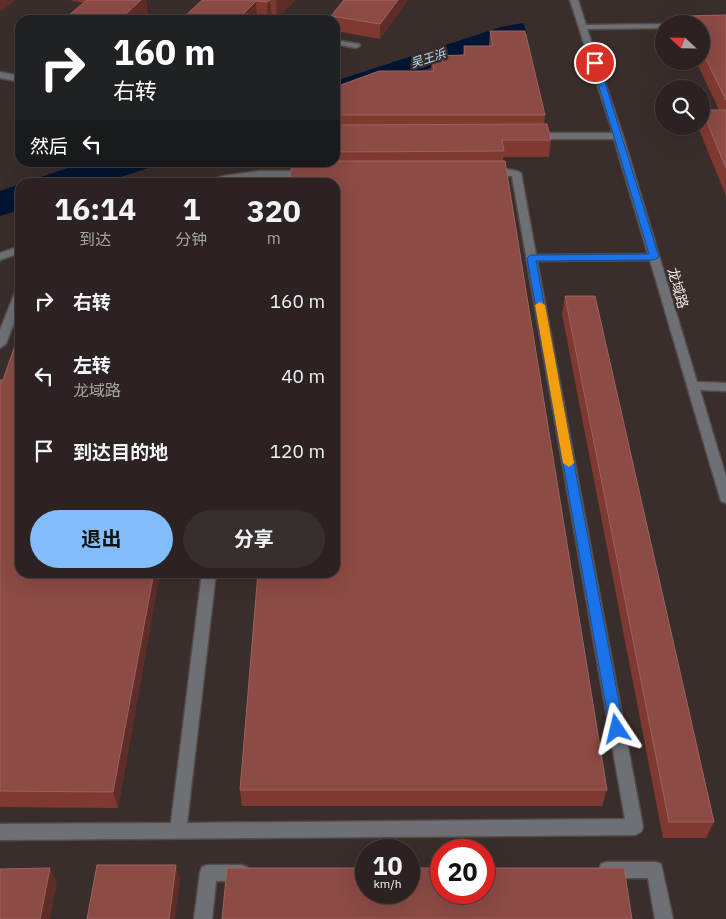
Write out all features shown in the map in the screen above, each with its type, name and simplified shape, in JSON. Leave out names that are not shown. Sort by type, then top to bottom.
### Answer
[{"type":"street","name":"龙域路","points":[[574,0],[618,136],[726,498]]},
{"type":"street","points":[[584,27],[655,26]]},
{"type":"street","points":[[340,43],[356,46]]},
{"type":"street","points":[[0,75],[15,78]]},
{"type":"street","points":[[520,136],[618,136]]},
{"type":"street","points":[[0,832],[635,827],[516,173],[476,173]]},
{"type":"street","points":[[224,178],[318,174]]},
{"type":"street","points":[[0,257],[15,251]]},
{"type":"street","points":[[531,258],[654,257]]},
{"type":"street","points":[[0,344],[15,305]]},
{"type":"street","points":[[692,386],[726,387]]},
{"type":"street","points":[[178,830],[208,578]]},
{"type":"street","points":[[588,870],[655,870],[664,919]]},
{"type":"street","points":[[203,919],[208,873],[257,873]]},
{"type":"water","name":"吴王浜","points":[[523,23],[527,33],[340,100],[340,79],[501,27]]},
{"type":"water","points":[[72,167],[152,167],[117,178],[37,178]]},
{"type":"water","points":[[15,186],[15,212],[0,216],[0,191]]},
{"type":"building","points":[[87,0],[141,0],[124,15],[69,15]]},
{"type":"building","points":[[202,0],[270,0],[267,2],[256,1],[242,15],[186,15]]},
{"type":"building","points":[[344,0],[398,0],[380,24],[340,17],[340,15],[332,15]]},
{"type":"building","points":[[710,15],[726,15],[726,100],[710,67]]},
{"type":"building","points":[[490,31],[525,31],[545,115],[340,115],[340,85],[379,71],[434,71],[432,56],[465,55],[464,46],[493,46]]},
{"type":"building","points":[[710,110],[726,110],[726,168],[710,129]]},
{"type":"building","points":[[547,124],[551,140],[502,140],[504,151],[340,152],[340,125]]},
{"type":"building","points":[[340,161],[505,161],[607,790],[240,790],[258,578],[340,578],[340,178],[290,178],[292,167],[340,167]]},
{"type":"building","points":[[565,296],[595,296],[714,822],[669,822]]},
{"type":"building","points":[[15,345],[15,578],[153,578],[113,792],[0,791],[0,380],[3,380]]},
{"type":"building","points":[[97,865],[176,865],[169,919],[87,919]]},
{"type":"building","points":[[50,868],[40,919],[0,919],[0,869]]},
{"type":"building","points":[[227,868],[355,868],[355,904],[420,904],[420,868],[430,868],[430,904],[495,904],[495,868],[624,868],[632,919],[222,919]]},
{"type":"slow traffic","points":[[540,305],[569,463]]},
{"type":"route","points":[[595,63],[654,257],[531,258],[617,729]]}]
